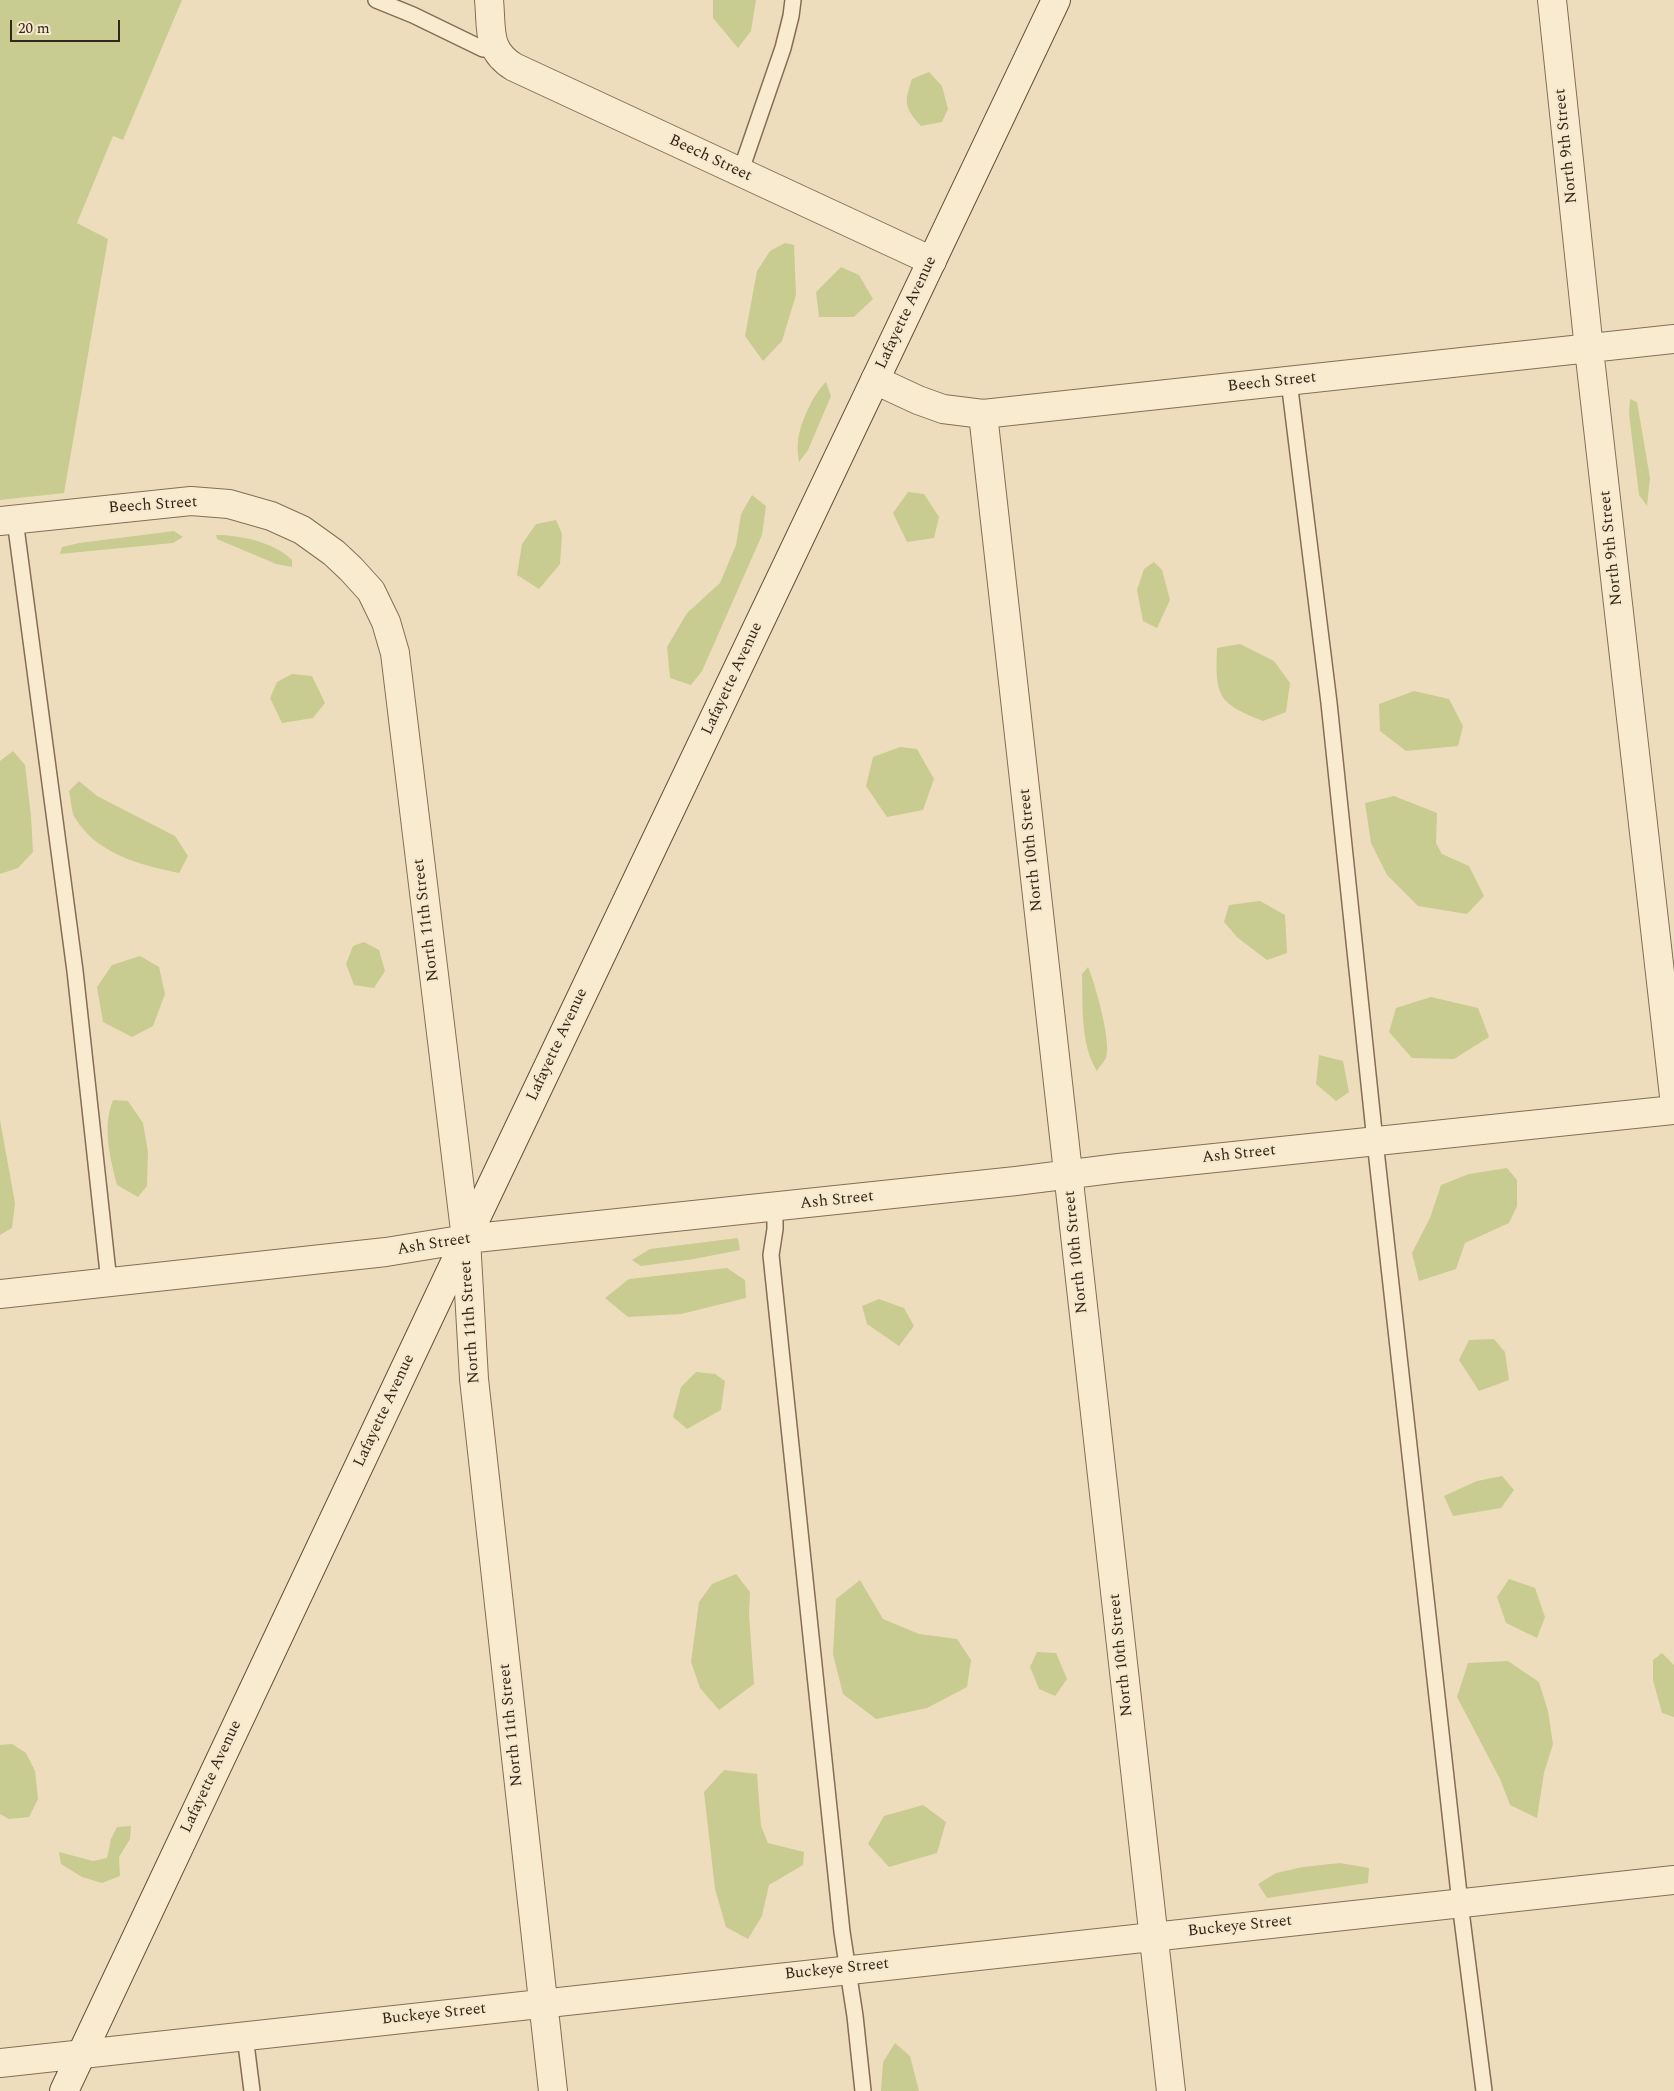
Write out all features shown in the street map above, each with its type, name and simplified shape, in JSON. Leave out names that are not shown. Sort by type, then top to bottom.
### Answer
[{"type":"street","points":[[489,0],[494,49]]},
{"type":"street","name":"Lafayette Avenue","points":[[64,2091],[466,1239],[1056,0]]},
{"type":"street","name":"North 9th Street","points":[[1552,0],[1589,349],[1674,1096]]},
{"type":"street","name":"Beech Street","points":[[494,49],[503,60],[514,67],[932,261]]},
{"type":"street","name":"Beech Street","points":[[875,380],[918,400],[943,409],[983,414],[1674,339]]},
{"type":"street","name":"North 10th Street","points":[[983,414],[1171,2091]]},
{"type":"street","name":"Beech Street","points":[[8,520],[191,501],[229,504],[271,516],[302,530]]},
{"type":"street","name":"North 11th Street","points":[[302,530],[334,553],[371,591],[386,622],[395,653],[466,1239],[474,1379],[553,2091]]},
{"type":"street","name":"Ash Street","points":[[0,1294],[386,1252],[466,1239],[1674,1110]]},
{"type":"street","name":"Buckeye Street","points":[[0,2063],[542,2002],[1674,1880]]},
{"type":"lane","points":[[376,0],[413,15],[483,49],[494,49]]},
{"type":"lane","points":[[740,173],[783,48],[791,16],[792,0]]},
{"type":"lane","points":[[1289,381],[1329,703],[1375,1141],[1460,1903],[1484,2091]]},
{"type":"lane","points":[[8,520],[75,971],[109,1282]]},
{"type":"lane","points":[[775,1207],[772,1255],[842,1932],[863,2091]]},
{"type":"lane","points":[[245,2036],[252,2091]]},
{"type":"green space","points":[[0,0],[182,0],[123,140],[113,136],[77,223],[108,239],[64,493],[0,500]]},
{"type":"green space","points":[[713,0],[756,0],[751,31],[738,48],[713,18]]},
{"type":"green space","points":[[929,72],[942,86],[948,109],[942,122],[921,126],[911,114],[907,99],[912,79]]},
{"type":"green space","points":[[785,243],[794,245],[796,295],[782,341],[763,361],[745,336],[757,271],[770,251]]},
{"type":"green space","points":[[841,267],[859,275],[873,299],[854,317],[819,317],[816,292]]},
{"type":"green space","points":[[826,382],[831,396],[808,450],[799,462],[798,444],[801,427],[812,402]]},
{"type":"green space","points":[[1630,399],[1637,402],[1650,478],[1647,506],[1639,495],[1629,414]]},
{"type":"green space","points":[[908,492],[924,494],[939,517],[934,538],[907,542],[893,513]]},
{"type":"green space","points":[[752,495],[766,506],[762,535],[702,671],[691,685],[670,678],[667,647],[687,613],[720,583],[736,545],[741,514]]},
{"type":"green space","points":[[556,520],[562,534],[560,564],[539,589],[517,575],[522,544],[536,524]]},
{"type":"green space","points":[[174,531],[183,537],[173,543],[60,554],[62,547],[79,543]]},
{"type":"green space","points":[[216,535],[246,538],[276,548],[292,560],[292,567],[276,564],[217,539]]},
{"type":"green space","points":[[1154,562],[1162,570],[1170,600],[1157,628],[1143,621],[1137,590],[1144,569]]},
{"type":"green space","points":[[1240,644],[1274,661],[1290,683],[1286,712],[1263,721],[1237,709],[1222,696],[1217,678],[1217,648]]},
{"type":"green space","points":[[292,674],[312,676],[325,703],[313,718],[282,723],[270,698],[277,682]]},
{"type":"green space","points":[[1414,691],[1449,699],[1463,726],[1458,746],[1406,751],[1380,731],[1379,704]]},
{"type":"green space","points":[[900,747],[917,749],[934,779],[923,810],[887,817],[866,786],[873,757]]},
{"type":"green space","points":[[13,751],[25,765],[33,852],[18,868],[0,874],[0,761]]},
{"type":"green space","points":[[79,781],[97,796],[175,836],[188,856],[179,873],[135,862],[107,849],[95,841],[84,830],[73,812],[69,791]]},
{"type":"green space","points":[[1394,796],[1437,813],[1436,843],[1442,854],[1469,866],[1484,896],[1467,914],[1418,906],[1387,875],[1371,843],[1365,803]]},
{"type":"green space","points":[[1260,901],[1285,915],[1287,953],[1267,960],[1238,938],[1224,922],[1229,905]]},
{"type":"green space","points":[[364,942],[379,950],[385,971],[374,988],[354,985],[346,964],[353,946]]},
{"type":"green space","points":[[140,956],[159,967],[165,994],[153,1026],[132,1037],[103,1022],[97,987],[112,965]]},
{"type":"green space","points":[[1088,967],[1095,986],[1107,1040],[1106,1058],[1097,1071],[1085,1037],[1082,974]]},
{"type":"green space","points":[[1431,997],[1478,1008],[1489,1037],[1454,1059],[1412,1058],[1389,1032],[1396,1008]]},
{"type":"green space","points":[[1319,1055],[1343,1061],[1349,1092],[1336,1101],[1316,1084]]},
{"type":"green space","points":[[113,1100],[128,1101],[143,1123],[148,1152],[147,1186],[138,1197],[117,1185],[108,1142],[108,1121]]},
{"type":"green space","points":[[0,1120],[15,1203],[12,1228],[0,1235]]},
{"type":"green space","points":[[1507,1168],[1517,1180],[1517,1206],[1509,1223],[1465,1243],[1456,1269],[1419,1281],[1412,1253],[1430,1218],[1441,1185],[1469,1174]]},
{"type":"green space","points":[[738,1238],[740,1250],[694,1259],[641,1266],[632,1260],[650,1249]]},
{"type":"green space","points":[[727,1268],[745,1280],[746,1298],[681,1314],[628,1317],[605,1298],[629,1279]]},
{"type":"green space","points":[[879,1299],[904,1308],[914,1326],[899,1346],[867,1324],[862,1306]]},
{"type":"green space","points":[[1494,1339],[1505,1352],[1509,1380],[1479,1391],[1459,1360],[1469,1340]]},
{"type":"green space","points":[[696,1372],[715,1374],[725,1381],[721,1410],[687,1429],[673,1417],[681,1387]]},
{"type":"green space","points":[[1502,1476],[1514,1490],[1501,1508],[1453,1516],[1444,1496],[1477,1481]]},
{"type":"green space","points":[[736,1574],[750,1592],[749,1614],[754,1684],[719,1710],[700,1688],[691,1662],[699,1602],[712,1584]]},
{"type":"green space","points":[[1509,1579],[1535,1588],[1545,1617],[1537,1638],[1506,1623],[1497,1597]]},
{"type":"green space","points":[[860,1580],[883,1619],[919,1634],[957,1639],[971,1660],[967,1687],[927,1708],[876,1719],[843,1694],[833,1654],[836,1599]]},
{"type":"green space","points":[[1037,1652],[1056,1653],[1067,1679],[1055,1696],[1039,1689],[1030,1667]]},
{"type":"green space","points":[[1662,1653],[1674,1665],[1674,1717],[1662,1713],[1653,1680],[1653,1660]]},
{"type":"green space","points":[[1508,1661],[1539,1682],[1548,1711],[1553,1744],[1544,1773],[1537,1818],[1510,1805],[1500,1779],[1457,1697],[1468,1663]]},
{"type":"green space","points":[[12,1744],[26,1753],[35,1771],[38,1799],[29,1817],[9,1819],[0,1814],[0,1745]]},
{"type":"green space","points":[[724,1770],[757,1774],[761,1826],[768,1843],[804,1852],[803,1865],[769,1885],[762,1916],[748,1939],[726,1927],[715,1889],[704,1792]]},
{"type":"green space","points":[[923,1805],[946,1822],[937,1853],[889,1867],[868,1844],[884,1816]]},
{"type":"green space","points":[[131,1826],[130,1839],[119,1857],[120,1876],[102,1883],[82,1877],[61,1864],[59,1852],[93,1861],[107,1858],[111,1839],[117,1827]]},
{"type":"green space","points":[[1340,1863],[1369,1868],[1368,1883],[1267,1898],[1258,1884],[1276,1873],[1303,1867]]},
{"type":"green space","points":[[895,2043],[910,2056],[919,2091],[881,2091],[883,2062]]}]
